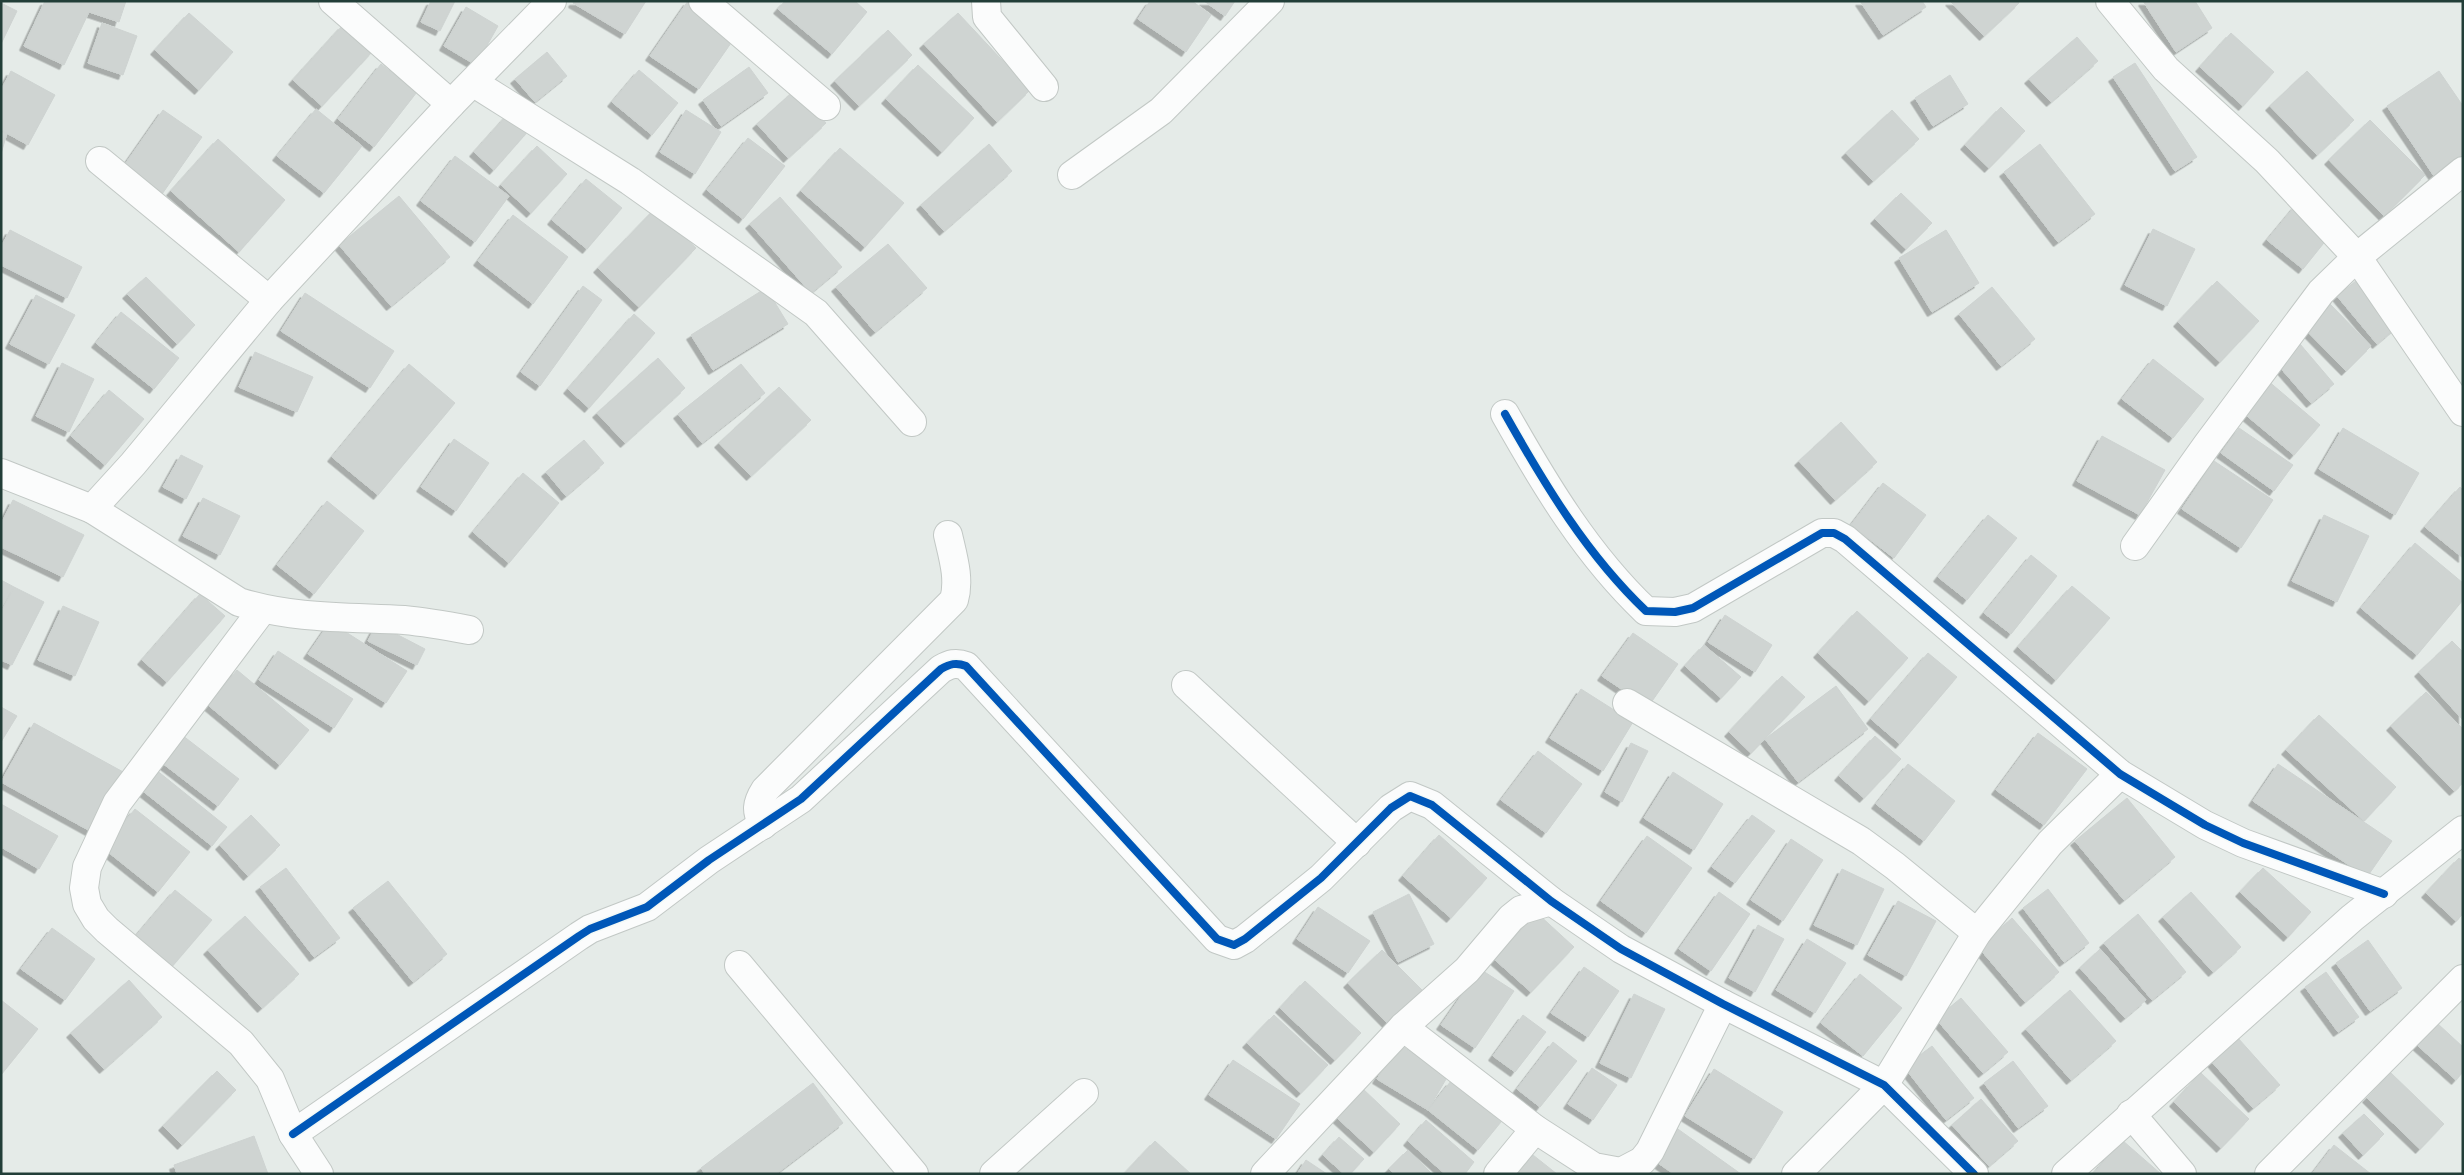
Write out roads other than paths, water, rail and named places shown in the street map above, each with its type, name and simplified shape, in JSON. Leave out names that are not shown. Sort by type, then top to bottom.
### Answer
[{"type":"street","points":[[333,1],[452,104]]},
{"type":"street","points":[[92,509],[133,464],[269,300],[452,104],[552,1]]},
{"type":"street","points":[[703,1],[826,106]]},
{"type":"street","points":[[986,1],[987,17],[1044,86]]},
{"type":"street","points":[[1072,175],[1161,111],[1270,1]]},
{"type":"street","points":[[2110,1],[2166,69],[2266,161],[2358,257],[2463,412]]},
{"type":"street","points":[[474,83],[630,181],[816,313],[912,422]]},
{"type":"street","points":[[100,161],[269,300]]},
{"type":"street","points":[[2135,546],[2206,445],[2321,292],[2358,257],[2463,172]]},
{"type":"street","points":[[1505,414],[1567,519],[1625,591],[1646,611],[1675,612],[1693,608],[1822,533],[1834,533],[1845,539],[2120,774],[2205,825],[2236,839],[2384,894]]},
{"type":"street","points":[[1,474],[92,509],[239,602],[262,610],[320,616],[407,620],[469,630]]},
{"type":"street","points":[[762,825],[757,808],[758,800],[764,790],[954,600],[957,590],[957,577],[948,535]]},
{"type":"street","points":[[262,610],[117,803],[87,867],[84,888],[87,904],[96,919],[241,1043],[256,1060],[270,1079],[293,1134],[318,1174]]},
{"type":"street","points":[[293,1134],[579,936],[590,929],[647,906],[709,860],[802,799],[940,669],[950,664],[958,663],[966,666],[1217,940],[1234,945],[1245,940],[1321,878],[1391,808],[1410,796],[1432,805],[1552,901],[1621,949],[1723,1004],[1884,1085],[1974,1174]]},
{"type":"street","points":[[1186,685],[1357,842]]},
{"type":"street","points":[[1627,703],[1860,841],[1896,866],[1976,933]]},
{"type":"street","points":[[1796,1174],[1884,1085],[1976,933],[2050,843],[2120,774]]},
{"type":"street","points":[[2066,1174],[2352,918],[2463,830]]},
{"type":"street","points":[[1265,1174],[1403,1027],[1467,970],[1511,918],[1521,910],[1552,901]]},
{"type":"street","points":[[739,965],[914,1174]]},
{"type":"street","points":[[2269,1174],[2463,979]]},
{"type":"street","points":[[1403,1027],[1535,1130],[1594,1167],[1621,1172],[1633,1168],[1650,1151],[1723,1004]]},
{"type":"street","points":[[994,1174],[1084,1092]]},
{"type":"street","points":[[2131,1114],[2182,1174]]},
{"type":"street","points":[[1498,1174],[1535,1130]]}]
